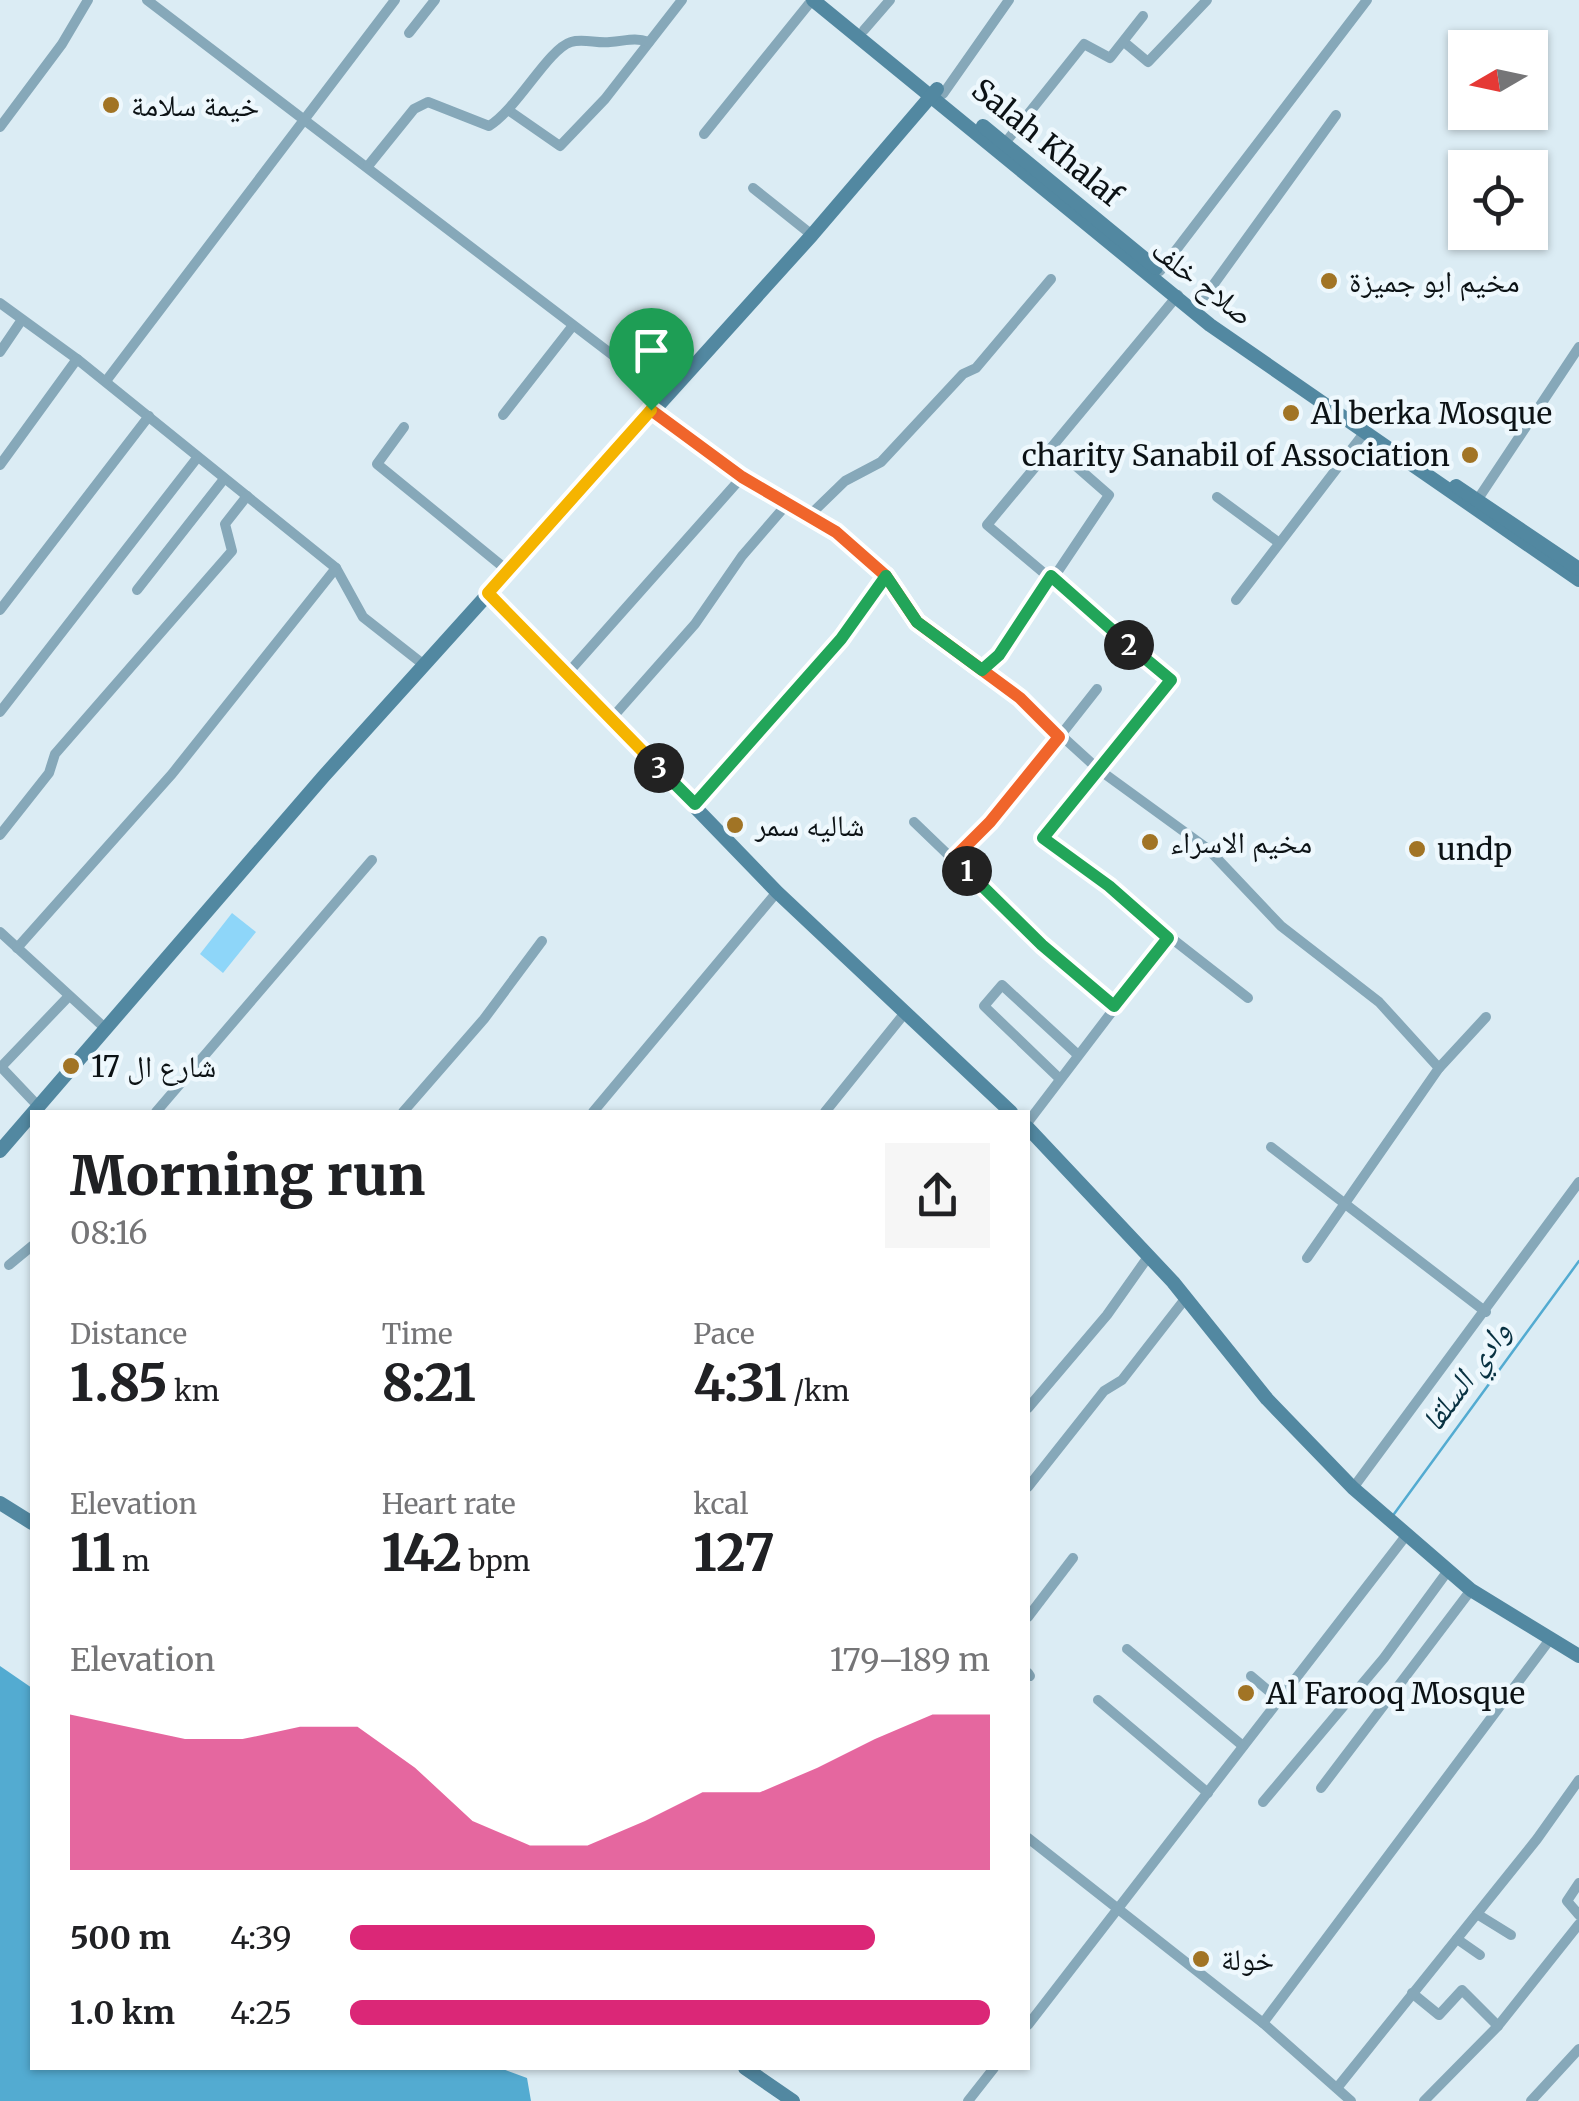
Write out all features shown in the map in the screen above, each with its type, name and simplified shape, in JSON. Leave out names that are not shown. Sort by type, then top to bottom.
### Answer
[{"type":"street","points":[[2,119],[62,44],[88,0]]},
{"type":"street","points":[[106,381],[395,0]]},
{"type":"street","points":[[409,34],[435,0]]},
{"type":"street","points":[[511,112],[560,146],[682,0]]},
{"type":"street","points":[[704,134],[813,0]]},
{"type":"street","name":"صلاح خلف","points":[[813,0],[937,93],[1210,325],[1579,580]]},
{"type":"street","name":"Salah Khalaf","points":[[827,0],[937,93],[1005,142],[1198,306],[1478,498]]},
{"type":"street","points":[[864,30],[890,0]]},
{"type":"street","points":[[35,1110],[507,570],[812,236],[937,93],[1008,0]]},
{"type":"street","points":[[1124,42],[1148,62],[1207,0]]},
{"type":"street","points":[[1160,271],[1367,0]]},
{"type":"street","points":[[153,2],[572,328],[665,395]]},
{"type":"street","points":[[1005,142],[1084,44],[1110,58],[1143,16]]},
{"type":"street","points":[[368,166],[414,109],[428,102],[490,126],[511,112],[559,48],[574,40],[608,43],[635,38],[649,42]]},
{"type":"street","points":[[1198,306],[1336,115]]},
{"type":"street","points":[[754,188],[812,236]]},
{"type":"street","points":[[801,513],[814,511],[845,481],[880,462],[963,374],[976,368],[1051,279]]},
{"type":"street","points":[[1178,295],[987,525],[1171,680],[1043,838],[1248,998]]},
{"type":"street","points":[[0,302],[21,322],[106,381],[336,568],[363,617],[419,661]]},
{"type":"street","points":[[0,352],[21,322]]},
{"type":"street","points":[[504,414],[572,328]]},
{"type":"street","points":[[1579,347],[1478,498],[1579,568]]},
{"type":"street","points":[[0,465],[77,359]]},
{"type":"street","points":[[651,410],[742,477],[836,532],[886,576],[917,622],[1020,698],[1098,769],[1208,849],[1282,926],[1379,1002],[1439,1068]]},
{"type":"street","points":[[0,610],[149,416]]},
{"type":"street","points":[[404,427],[377,464],[507,570]]},
{"type":"street","points":[[1236,600],[1364,432]]},
{"type":"street","points":[[982,670],[999,655],[1108,496],[1053,446]]},
{"type":"street","points":[[0,712],[198,458]]},
{"type":"street","points":[[567,674],[742,477]]},
{"type":"street","points":[[136,590],[224,478]]},
{"type":"street","points":[[0,835],[49,773],[55,754],[232,551],[225,524],[247,496]]},
{"type":"street","points":[[1217,497],[1278,542]]},
{"type":"street","points":[[611,719],[695,624],[742,556],[787,504]]},
{"type":"street","points":[[17,948],[172,774],[336,568]]},
{"type":"street","points":[[695,804],[841,639],[886,576]]},
{"type":"street","points":[[488,593],[777,892],[1009,1110]]},
{"type":"street","points":[[954,858],[990,822],[1097,689]]},
{"type":"street","points":[[914,822],[1042,945],[1114,1006]]},
{"type":"street","points":[[158,1110],[372,860]]},
{"type":"street","points":[[595,1110],[777,892]]},
{"type":"street","points":[[0,932],[106,1029]]},
{"type":"street","points":[[1030,1122],[1168,938]]},
{"type":"street","points":[[405,1110],[484,1019],[542,941]]},
{"type":"street","points":[[1060,1078],[984,1006],[1002,986],[1078,1054]]},
{"type":"street","points":[[38,1106],[0,1066],[69,996]]},
{"type":"street","points":[[827,1110],[904,1014]]},
{"type":"street","points":[[1307,1258],[1439,1068],[1486,1017]]},
{"type":"street","points":[[0,1151],[30,1115]]},
{"type":"street","points":[[1030,1127],[1186,1299],[1267,1399],[1353,1488],[1390,1518],[1405,1537],[1471,1590],[1579,1656]]},
{"type":"street","points":[[1272,1147],[1486,1312]]},
{"type":"street","points":[[1353,1488],[1579,1182]]},
{"type":"street","points":[[9,1265],[30,1248]]},
{"type":"street","points":[[1030,1406],[1107,1315],[1148,1257]]},
{"type":"street","points":[[1030,1484],[1104,1391],[1122,1380],[1186,1299]]},
{"type":"street","points":[[0,1502],[30,1522]]},
{"type":"street","points":[[1030,2022],[1405,1537]]},
{"type":"street","points":[[1030,1614],[1073,1558]]},
{"type":"street","points":[[1263,1802],[1384,1658],[1447,1572]]},
{"type":"street","points":[[1321,1788],[1471,1590]]},
{"type":"street","points":[[1263,2023],[1551,1638]]},
{"type":"street","points":[[1127,1649],[1243,1746]]},
{"type":"street","points":[[1250,1676],[1278,1698]]},
{"type":"street","points":[[1098,1700],[1208,1793]]},
{"type":"street","points":[[1337,2088],[1579,1780]]},
{"type":"street","points":[[1030,1840],[1263,2023],[1351,2101]]},
{"type":"street","points":[[1579,1883],[1567,1901],[1579,1915]]},
{"type":"street","points":[[1477,1914],[1510,1935]]},
{"type":"street","points":[[1424,2101],[1498,2026],[1579,1924]]},
{"type":"street","points":[[1456,1939],[1480,1956]]},
{"type":"street","points":[[1412,1994],[1439,2015],[1462,1990],[1498,2026]]},
{"type":"street","points":[[1532,2101],[1579,2049]]},
{"type":"street","points":[[749,2070],[793,2101]]},
{"type":"street","points":[[968,2101],[992,2070]]},
{"type":"shaded area","points":[[232,913],[256,932],[223,973],[200,954]]},
{"type":"shaded area","points":[[0,1666],[30,1687],[30,2070],[505,2070],[527,2078],[531,2101],[0,2101]]},
{"type":"waterway","name":"وادي السلقا","points":[[1394,1514],[1579,1261]]},
{"type":"place","name":"خيمة سلامة","points":[[111,105]]},
{"type":"place","name":"مخيم ابو جميزة","points":[[1329,281]]},
{"type":"place","name":"Al berka Mosque","points":[[1291,413]]},
{"type":"place","name":"charity Sanabil of Association","points":[[1470,455]]},
{"type":"place","name":"شاليه سمر","points":[[735,825]]},
{"type":"place","name":"مخيم الاسراء","points":[[1150,842]]},
{"type":"place","name":"undp","points":[[1417,849]]},
{"type":"place","name":"شارع ال 17","points":[[71,1066]]},
{"type":"place","name":"Al Farooq Mosque","points":[[1246,1693]]},
{"type":"place","name":"خولة","points":[[1201,1959]]},
{"type":"route","points":[[651,410],[488,593],[695,804],[841,639],[886,576],[917,622],[982,670],[999,655],[1028,616],[1051,576],[1171,680],[1043,838],[1109,886],[1168,938],[1114,1006],[1042,945],[954,858],[990,822],[1059,737],[1020,698],[997,685],[917,622],[886,576],[836,532],[742,477],[651,410]]}]
